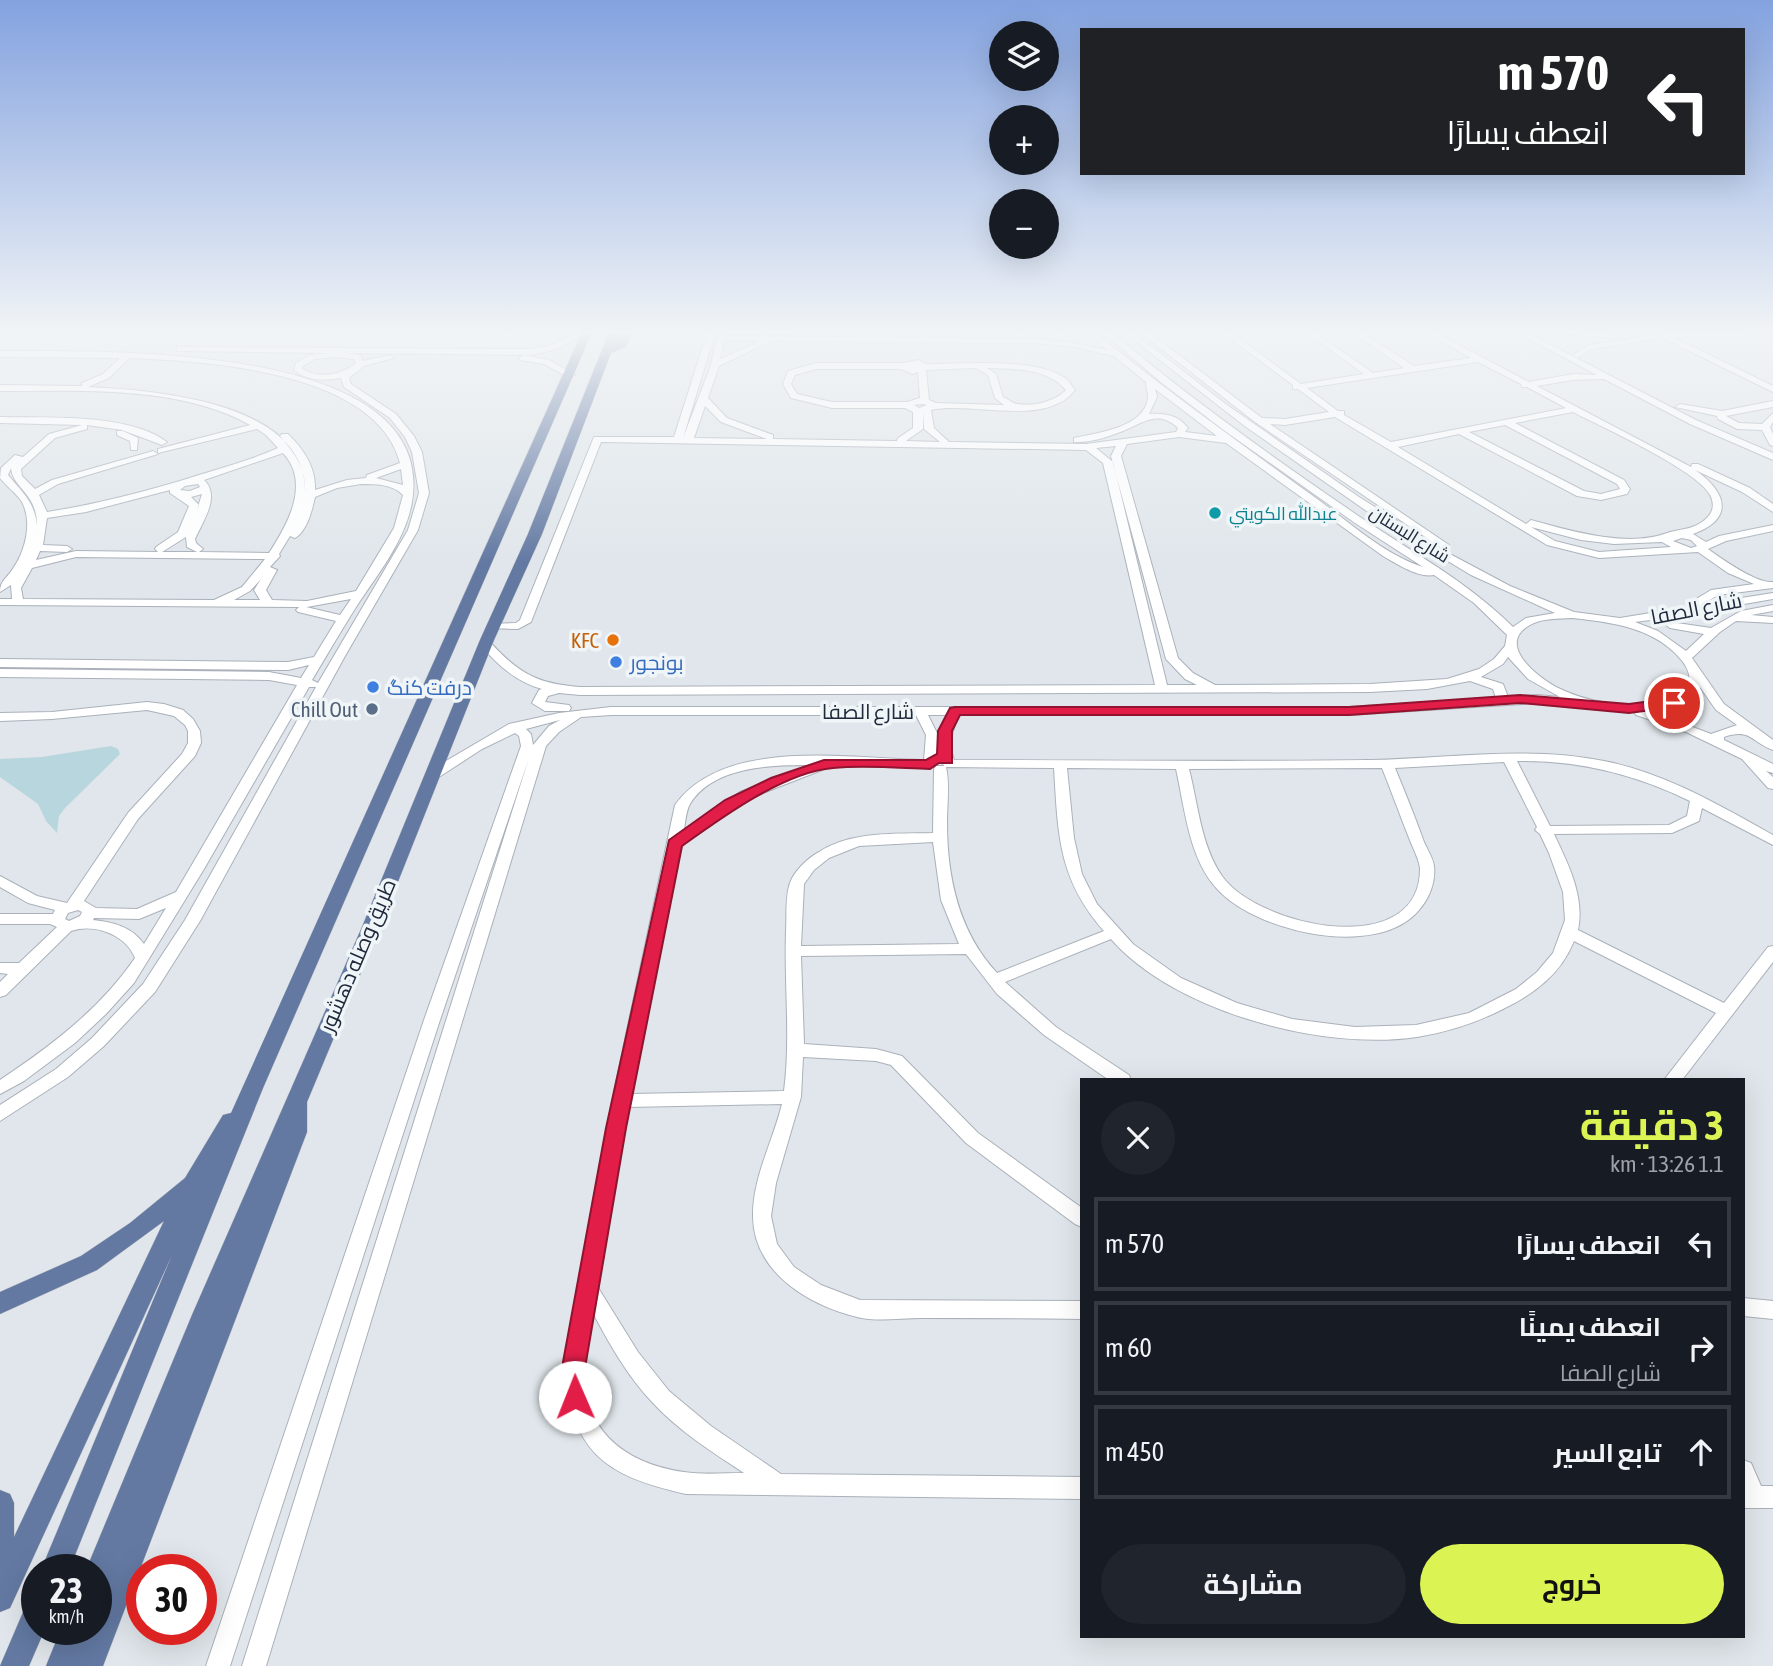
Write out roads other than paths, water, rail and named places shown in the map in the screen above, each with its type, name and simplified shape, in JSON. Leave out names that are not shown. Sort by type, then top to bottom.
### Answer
[{"type":"main road","name":"طريق وصله دهشور","points":[[62,1554],[252,1088],[555,408]]},
{"type":"main road","name":"طريق وصله دهشور","points":[[106,1554],[296,1096],[371,927],[486,644],[535,534],[584,408]]},
{"type":"main road","points":[[0,1598],[194,1182],[214,1145],[252,1088]]},
{"type":"main road","points":[[88,1666],[296,1132],[296,1096]]},
{"type":"main road","points":[[0,1303],[89,1264],[138,1230],[194,1182]]},
{"type":"main road","points":[[0,1503],[0,1550]]},
{"type":"main road","points":[[14,1666],[23,1645]]},
{"type":"main road","points":[[61,1666],[70,1645]]},
{"type":"street","points":[[216,408],[258,426],[285,448],[296,464],[301,482],[300,502],[260,590],[262,598],[268,604]]},
{"type":"street","points":[[217,603],[248,587],[278,553],[303,522],[312,495],[312,478],[307,463],[293,443],[250,414],[230,408]]},
{"type":"street","points":[[0,1088],[41,1062],[76,1033],[127,980],[196,872],[400,523],[408,493],[404,465],[392,435],[372,412],[364,408]]},
{"type":"street","points":[[0,1114],[62,1073],[124,1016],[149,988],[220,872],[339,656],[404,547],[419,517],[424,493],[420,462],[409,436],[382,408]]},
{"type":"street","points":[[683,440],[692,408]]},
{"type":"street","points":[[683,440],[698,408]]},
{"type":"street","points":[[711,408],[732,425],[786,440]]},
{"type":"street","points":[[901,440],[918,429],[921,408]]},
{"type":"street","points":[[922,408],[929,429],[945,441]]},
{"type":"street","points":[[494,626],[518,626],[525,622],[597,439],[1025,444],[1096,437],[1123,428],[1143,416],[1148,408]]},
{"type":"street","points":[[1183,408],[1405,564],[1445,576]]},
{"type":"street","name":"شارع البستان","points":[[1199,408],[1338,507],[1478,598],[1511,641],[1516,661],[1530,676],[1552,689],[1610,706]]},
{"type":"street","name":"شارع البستان","points":[[1225,408],[1381,516],[1461,566],[1505,589],[1572,615]]},
{"type":"street","points":[[1242,408],[1450,549],[1461,560],[1461,566]]},
{"type":"street","points":[[1333,408],[1523,519],[1560,533],[1610,542],[1666,539],[1707,525],[1719,510],[1719,498],[1712,486],[1681,465],[1573,408]]},
{"type":"street","points":[[1668,408],[1773,457]]},
{"type":"street","points":[[1683,408],[1773,449]]},
{"type":"street","points":[[1685,408],[1722,414],[1754,408]]},
{"type":"street","points":[[1399,447],[1579,411],[1733,484],[1773,509]]},
{"type":"street","points":[[1194,416],[1207,414]]},
{"type":"street","points":[[1722,414],[1723,420],[1737,426],[1765,427]]},
{"type":"street","points":[[1280,436],[1280,432],[1290,426],[1344,415]]},
{"type":"street","points":[[1258,420],[1285,422],[1344,415]]},
{"type":"street","points":[[1143,416],[1173,419],[1183,428],[1179,434]]},
{"type":"street","points":[[1765,427],[1773,416]]},
{"type":"street","points":[[134,449],[138,454],[226,429],[238,423],[241,417]]},
{"type":"street","points":[[0,422],[93,424],[139,432],[160,447]]},
{"type":"street","points":[[0,422],[84,427],[129,436],[136,443],[134,449],[106,463],[24,483]]},
{"type":"street","points":[[0,589],[21,563],[32,527],[27,503],[3,473],[40,437],[43,425]]},
{"type":"street","points":[[1465,434],[1581,494],[1601,497],[1623,492],[1625,489],[1621,482],[1510,425]]},
{"type":"street","points":[[34,494],[55,482],[160,447],[258,426]]},
{"type":"street","points":[[18,602],[15,588],[38,548],[43,531],[43,516],[34,494],[15,474],[18,466],[52,436],[84,427]]},
{"type":"street","points":[[1765,427],[1773,443]]},
{"type":"street","points":[[683,440],[862,443],[901,440],[1086,447],[1179,434],[1226,440]]},
{"type":"street","points":[[1122,444],[1116,456],[1172,659],[1189,676],[1214,690]]},
{"type":"street","points":[[1086,447],[1102,455],[1116,456]]},
{"type":"street","points":[[1399,447],[1551,543],[1590,554],[1694,549],[1730,537],[1773,528]]},
{"type":"street","points":[[43,531],[85,514],[182,489],[285,448]]},
{"type":"street","points":[[1102,455],[1108,462],[1162,690]]},
{"type":"street","points":[[43,516],[182,489],[198,492],[225,475],[258,465],[279,462],[296,464]]},
{"type":"street","points":[[312,478],[330,481],[375,477],[404,465]]},
{"type":"street","points":[[312,495],[333,486],[372,482],[398,486],[408,493]]},
{"type":"street","points":[[1712,486],[1733,484]]},
{"type":"street","points":[[198,549],[191,545],[190,539],[207,499],[206,486]]},
{"type":"street","points":[[160,549],[183,534],[194,505],[182,489]]},
{"type":"street","points":[[1707,525],[1730,537]]},
{"type":"street","points":[[1551,543],[1552,537],[1560,533]]},
{"type":"street","points":[[1682,535],[1695,538],[1694,549]]},
{"type":"street","points":[[1666,539],[1670,545],[1694,549],[1740,575],[1772,589]]},
{"type":"street","points":[[1610,542],[1619,548],[1619,554]]},
{"type":"street","points":[[38,548],[198,549],[278,553]]},
{"type":"street","points":[[1694,549],[1725,577],[1729,589]]},
{"type":"street","points":[[30,565],[75,555],[278,553]]},
{"type":"street","points":[[1130,554],[1143,554]]},
{"type":"street","points":[[1478,598],[1493,597],[1505,589]]},
{"type":"street","points":[[1689,609],[1704,596],[1729,589],[1772,589]]},
{"type":"street","name":"شارع الصفا","points":[[1619,621],[1689,609],[1772,589]]},
{"type":"street","points":[[0,604],[317,603],[359,594]]},
{"type":"street","points":[[0,604],[298,610],[344,619]]},
{"type":"street","name":"شارع الصفا","points":[[1686,657],[1711,631],[1732,617],[1773,608]]},
{"type":"street","points":[[1145,616],[1160,615]]},
{"type":"street","points":[[1572,615],[1619,621],[1669,642],[1686,657],[1719,705],[1748,731],[1773,746]]},
{"type":"street","name":"شارع الصفا","points":[[486,644],[517,676],[535,685],[559,690],[1370,688],[1471,677],[1490,670],[1503,659],[1511,641],[1525,624],[1572,615]]},
{"type":"street","points":[[1660,615],[1674,626],[1711,631]]},
{"type":"street","points":[[1732,617],[1773,620]]},
{"type":"street","points":[[0,663],[288,666],[339,656]]},
{"type":"street","points":[[1610,706],[1629,708],[1674,703],[1688,695],[1696,684],[1695,671]]},
{"type":"street","points":[[0,673],[269,676],[305,683],[324,683]]},
{"type":"street","points":[[1471,677],[1493,683],[1502,691],[1502,699]]},
{"type":"street","points":[[559,690],[543,694],[538,703],[545,707],[571,708],[583,712]]},
{"type":"street","name":"شارع الصفا","points":[[434,774],[480,743],[514,727],[547,717],[583,712],[1349,711],[1502,699],[1537,699],[1610,706]]},
{"type":"street","points":[[0,717],[56,716],[153,705],[178,711],[192,726],[195,745],[133,816],[70,907],[67,923]]},
{"type":"street","points":[[1629,708],[1718,741],[1773,769]]},
{"type":"street","points":[[920,711],[932,735],[940,763],[938,837],[954,918],[972,950],[995,980],[1030,1016],[1076,1051],[1120,1078]]},
{"type":"street","points":[[940,763],[944,752],[945,731],[955,711]]},
{"type":"street","points":[[218,1666],[423,1047],[530,757],[550,733],[583,712]]},
{"type":"street","points":[[254,1666],[530,757],[527,738],[514,727]]},
{"type":"street","points":[[1718,741],[1717,735],[1723,730],[1748,731]]},
{"type":"street","points":[[1743,753],[1773,785]]},
{"type":"street","points":[[1060,764],[1069,856],[1077,882],[1091,907],[1112,933],[1166,975],[1241,1010],[1284,1023],[1371,1034],[1405,1033],[1455,1024],[1499,1009],[1539,981],[1557,961],[1570,932],[1573,907],[1569,883],[1508,757]]},
{"type":"street","points":[[1080,1488],[685,1483],[646,1476],[612,1458],[587,1430],[575,1397],[574,1362],[621,1101],[682,805],[693,791],[709,779],[752,765],[1387,764],[1508,757],[1573,759],[1641,775],[1697,799],[1773,841]]},
{"type":"street","points":[[674,844],[745,795],[830,763]]},
{"type":"street","points":[[1181,764],[1205,856],[1212,874],[1227,891],[1248,907],[1274,920],[1333,932],[1362,932],[1388,925],[1408,915],[1422,901],[1429,884],[1427,866],[1387,764]]},
{"type":"street","points":[[1542,830],[1672,829],[1693,818],[1697,799]]},
{"type":"street","points":[[938,837],[860,840],[819,856],[805,868],[797,883],[797,1050],[786,1131],[773,1161],[765,1194],[762,1228],[774,1256],[795,1281],[825,1299],[860,1309],[1080,1310]]},
{"type":"street","points":[[196,872],[220,872]]},
{"type":"street","points":[[0,881],[33,900],[70,907],[84,906],[90,913]]},
{"type":"street","points":[[0,991],[67,923],[90,913],[139,914],[181,895]]},
{"type":"street","points":[[0,919],[67,923],[127,933],[137,944],[142,958]]},
{"type":"street","points":[[1570,932],[1726,1012]]},
{"type":"street","points":[[995,980],[1112,933]]},
{"type":"street","points":[[795,951],[972,950]]},
{"type":"street","points":[[1674,1078],[1773,951]]},
{"type":"street","points":[[0,968],[24,969]]},
{"type":"street","points":[[797,1050],[876,1055],[896,1060],[981,1146],[1080,1218]]},
{"type":"street","points":[[621,1101],[792,1097]]},
{"type":"street","points":[[588,1287],[621,1345],[662,1397],[706,1435],[780,1484]]},
{"type":"street","points":[[1745,1307],[1773,1310]]},
{"type":"street","points":[[1745,1474],[1757,1497]]},
{"type":"place","name":"عبدالله الكويتي","points":[[1215,513]]},
{"type":"place","name":"KFC","points":[[613,640]]},
{"type":"place","name":"بونجور","points":[[616,662]]},
{"type":"place","name":"درفت كنگ","points":[[373,687]]},
{"type":"place","name":"Chill Out","points":[[372,709]]}]
